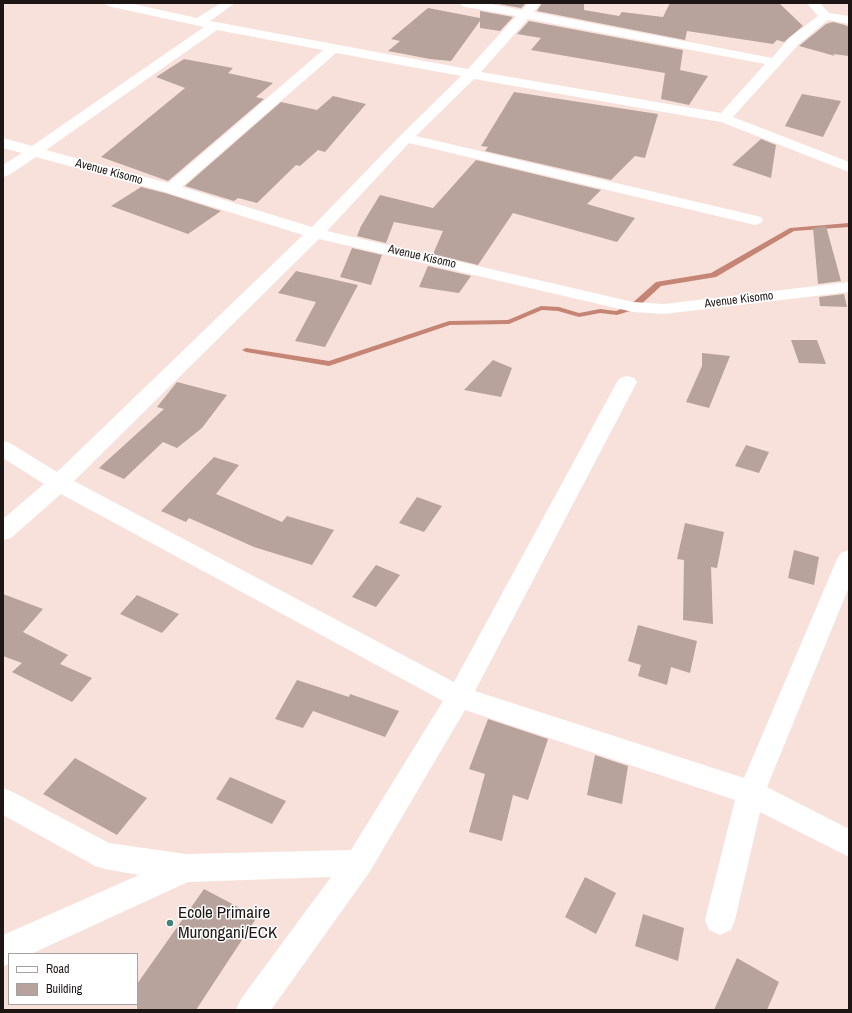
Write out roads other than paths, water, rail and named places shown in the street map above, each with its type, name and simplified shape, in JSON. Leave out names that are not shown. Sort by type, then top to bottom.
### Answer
[{"type":"street","points":[[112,3],[215,26],[471,74],[724,118],[849,167]]},
{"type":"street","points":[[200,22],[229,3]]},
{"type":"street","points":[[466,3],[530,8],[774,62]]},
{"type":"street","points":[[813,3],[825,16],[849,20]]},
{"type":"street","points":[[3,532],[59,483],[315,233],[406,138],[471,74],[530,8]]},
{"type":"street","points":[[724,118],[794,41],[825,16]]},
{"type":"street","points":[[3,172],[215,26]]},
{"type":"street","points":[[171,189],[334,48]]},
{"type":"street","points":[[406,138],[755,220]]},
{"type":"street","name":"Avenue Kisomo","points":[[3,143],[171,189],[315,233],[633,306],[664,309],[849,287]]},
{"type":"street","points":[[252,1010],[359,863],[459,697],[627,382]]},
{"type":"street","points":[[3,448],[59,483],[459,697],[751,792],[849,844]]},
{"type":"street","points":[[720,920],[751,792],[849,559]]},
{"type":"street","points":[[3,800],[105,856],[186,868],[359,863]]},
{"type":"street","points":[[3,950],[186,868]]},
{"type":"waterway","points":[[246,350],[329,364],[449,323],[509,322],[541,308],[559,309],[579,315],[600,311],[617,313],[633,307],[659,284],[713,275],[792,229],[849,225]]},
{"type":"place","name":"Ecole Primaire Murongani/ECK","points":[[170,923]]}]
